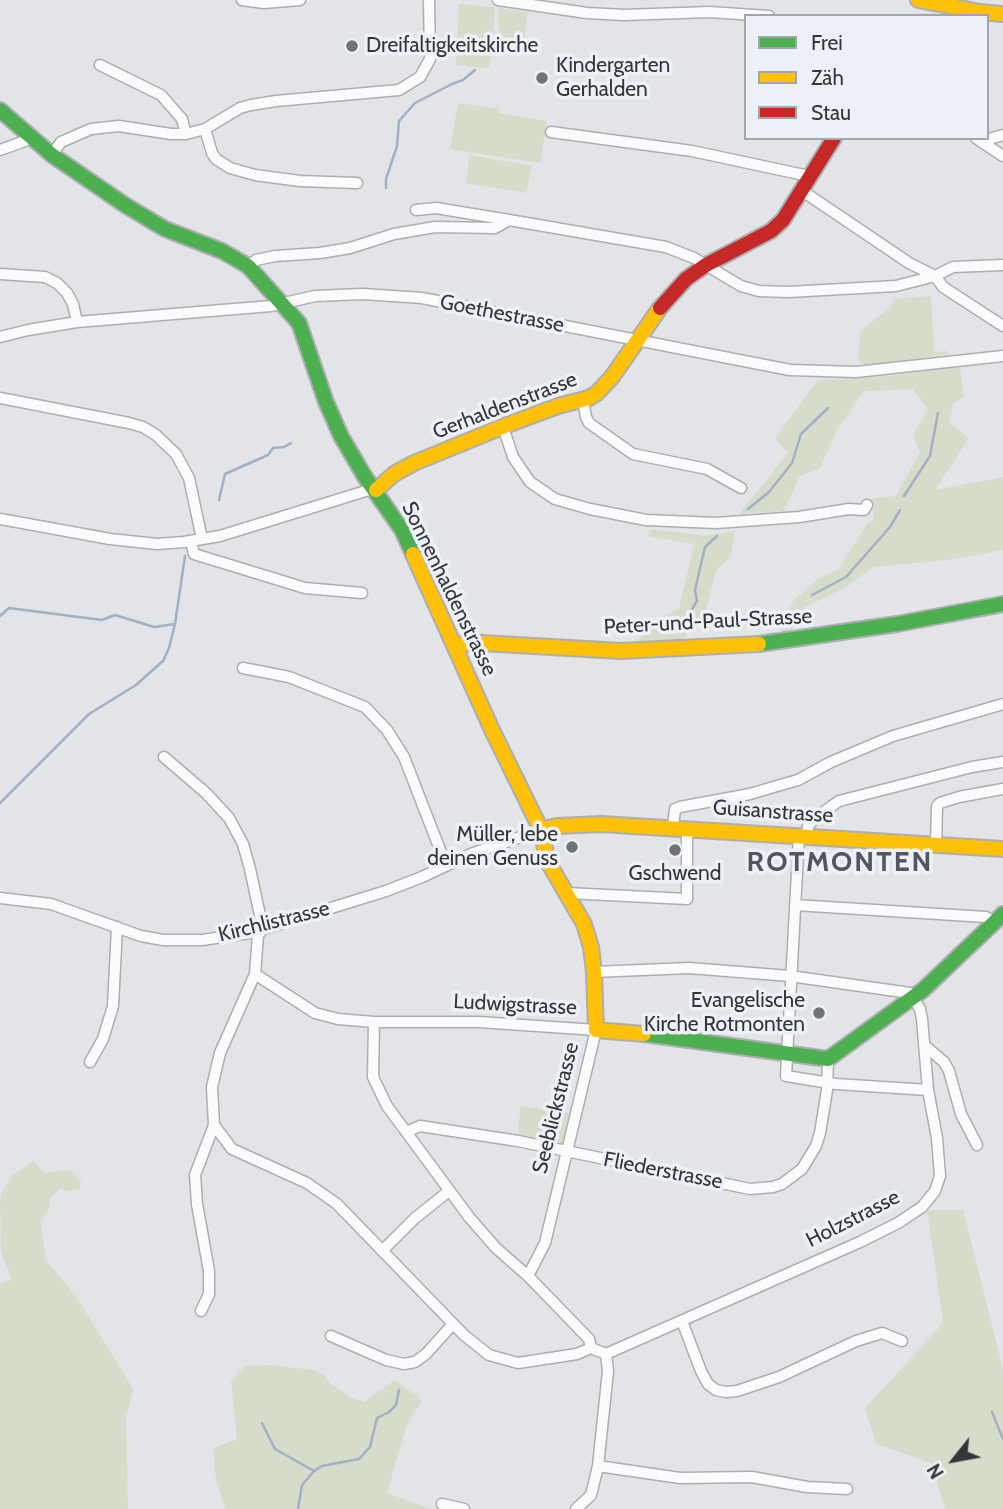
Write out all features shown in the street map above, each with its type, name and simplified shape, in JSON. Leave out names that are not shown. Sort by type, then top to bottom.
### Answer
[{"type":"street","points":[[242,0],[264,3],[300,0]]},
{"type":"street","points":[[52,155],[61,142],[91,129],[120,126],[186,134],[205,129],[240,108],[251,105],[289,99],[399,90],[420,77],[430,59],[429,0]]},
{"type":"street","points":[[498,0],[594,13],[744,14]]},
{"type":"street","points":[[921,4],[1003,14]]},
{"type":"street","points":[[100,65],[161,95],[182,119],[186,134]]},
{"type":"street","name":"Sonnenhaldenstrasse","points":[[0,110],[52,155],[125,205],[165,229],[222,251],[248,265],[299,323],[326,402],[341,436],[401,530],[492,730],[541,830]]},
{"type":"street","points":[[205,129],[212,153],[230,168],[255,175],[300,181],[357,183]]},
{"type":"street","points":[[551,132],[692,151],[809,176]]},
{"type":"street","points":[[986,144],[992,138],[1003,135]]},
{"type":"street","points":[[0,150],[25,141],[29,136]]},
{"type":"street","name":"Gerhaldenstrasse","points":[[376,490],[394,474],[414,463],[558,406],[583,400],[604,387],[674,291],[706,265],[775,229],[787,215],[833,140]]},
{"type":"street","points":[[979,140],[1003,156]]},
{"type":"street","points":[[801,190],[909,263],[935,276],[943,287],[1003,326]]},
{"type":"street","points":[[416,210],[436,208],[666,247],[682,252],[741,286],[772,292],[896,285],[935,276],[954,267],[1003,265]]},
{"type":"street","points":[[248,265],[256,260],[275,256],[350,248],[394,234],[435,227],[495,228],[509,220]]},
{"type":"street","points":[[0,274],[45,277],[57,284],[67,293],[73,304],[77,322]]},
{"type":"street","name":"Goethestrasse","points":[[0,337],[77,322],[271,306],[305,297],[364,294],[422,298],[764,366],[818,372],[856,372],[1003,356]]},
{"type":"street","points":[[0,398],[129,423],[156,435],[176,454],[189,478],[196,540],[194,554],[305,588],[362,593]]},
{"type":"street","points":[[583,400],[589,423],[633,454],[706,469],[741,488]]},
{"type":"street","points":[[503,427],[513,457],[530,482],[555,499],[590,509],[646,520],[716,523],[799,517],[849,509],[864,510],[867,505]]},
{"type":"street","points":[[0,519],[110,539],[157,544],[196,540],[237,531],[376,490]]},
{"type":"street","name":"Peter-und-Paul-Strasse","points":[[455,645],[481,643],[621,651],[766,644],[1003,604]]},
{"type":"street","points":[[243,668],[289,677],[365,707],[387,730],[404,757],[446,865]]},
{"type":"street","points":[[567,893],[687,900],[680,827],[675,809],[777,786],[892,736],[1003,705]]},
{"type":"street","points":[[164,757],[217,804],[237,832],[250,869],[263,929],[258,935],[255,974],[220,1053],[212,1087],[214,1125],[206,1142],[195,1183],[209,1271],[209,1294],[201,1311]]},
{"type":"street","points":[[928,1090],[786,1076],[785,1053],[795,905],[803,835],[815,818],[839,801],[972,767],[1003,762]]},
{"type":"street","points":[[936,845],[937,806],[940,803],[959,796],[1003,789]]},
{"type":"street","name":"Guisanstrasse","points":[[541,830],[601,824],[680,827],[1003,849]]},
{"type":"street","name":"Kirchlistrasse","points":[[0,898],[51,904],[141,936],[181,940],[224,937],[263,929],[386,891],[500,843],[541,830]]},
{"type":"street","name":"Seeblickstrasse","points":[[528,1276],[545,1242],[596,1030],[591,947],[584,924],[548,862],[541,830]]},
{"type":"street","points":[[795,905],[999,918]]},
{"type":"street","points":[[828,1059],[914,997],[999,918]]},
{"type":"street","points":[[90,1062],[103,1039],[113,1006],[117,927]]},
{"type":"street","points":[[594,972],[689,968],[790,976],[906,991],[914,997]]},
{"type":"street","name":"Ludwigstrasse","points":[[255,974],[315,1013],[338,1019],[374,1022],[479,1022],[639,1033],[828,1059]]},
{"type":"street","name":"Holzstrasse","points":[[606,1354],[860,1242],[898,1223],[922,1207],[935,1191],[940,1176],[940,1157],[928,1090],[920,1009],[914,997]]},
{"type":"street","points":[[374,1022],[373,1077],[387,1106],[449,1191],[496,1248],[528,1276],[589,1339],[591,1348]]},
{"type":"street","points":[[924,1045],[944,1062],[949,1071],[961,1114],[977,1145]]},
{"type":"street","name":"Fliederstrasse","points":[[406,1132],[420,1126],[651,1167],[750,1189],[773,1187],[793,1177],[810,1157],[820,1133],[828,1059]]},
{"type":"street","points":[[214,1125],[232,1149],[301,1180],[325,1194],[474,1345],[489,1355],[509,1361],[527,1362],[577,1354],[591,1348],[606,1354],[608,1371],[598,1466],[591,1495],[576,1509]]},
{"type":"street","points":[[383,1251],[414,1219],[449,1191]]},
{"type":"street","points":[[682,1321],[701,1371],[709,1384],[716,1390],[726,1392],[779,1377],[856,1340],[882,1333],[902,1341]]},
{"type":"street","points":[[331,1336],[386,1360],[404,1364],[415,1362],[426,1354],[453,1324]]},
{"type":"street","points":[[598,1466],[680,1478],[752,1477],[807,1487],[847,1489]]},
{"type":"street","points":[[442,1504],[464,1509]]},
{"type":"green space","points":[[459,4],[495,7],[493,44],[483,43],[483,54],[492,55],[489,68],[456,65]]},
{"type":"green space","points":[[498,8],[528,12],[523,50],[500,49]]},
{"type":"green space","points":[[458,103],[499,109],[499,113],[547,121],[540,163],[450,149]]},
{"type":"green space","points":[[470,155],[532,166],[526,193],[466,183]]},
{"type":"green space","points":[[931,296],[934,352],[948,351],[949,354],[867,365],[858,360],[860,332],[890,307],[895,299]]},
{"type":"green space","points":[[960,367],[964,396],[953,404],[949,423],[969,438],[935,490],[1003,477],[1003,550],[947,560],[873,567],[848,586],[805,607],[792,631],[780,634],[793,601],[819,578],[838,570],[867,524],[874,520],[871,499],[896,496],[920,452],[913,435],[928,409],[913,389],[864,391],[837,430],[820,468],[800,476],[784,511],[739,514],[788,453],[775,438],[818,380],[888,376]]},
{"type":"green space","points":[[651,529],[704,536],[735,531],[730,557],[716,570],[705,613],[682,641],[636,642],[651,624],[679,608],[694,544],[648,536]]},
{"type":"green space","points":[[520,1106],[575,1114],[566,1152],[518,1141]]},
{"type":"green space","points":[[34,1161],[44,1173],[70,1170],[81,1181],[80,1189],[60,1189],[50,1198],[48,1213],[40,1221],[46,1260],[78,1299],[133,1389],[126,1417],[128,1509],[0,1509],[0,1283],[12,1280],[1,1252],[0,1202],[1,1194],[12,1175]]},
{"type":"green space","points":[[927,1210],[963,1210],[1003,1370],[1003,1509],[945,1509],[931,1463],[876,1444],[865,1408],[943,1323]]},
{"type":"green space","points":[[269,1365],[314,1370],[351,1398],[364,1402],[395,1380],[419,1398],[421,1403],[407,1424],[387,1493],[431,1509],[225,1509],[216,1480],[213,1448],[237,1439],[231,1381],[245,1366]]},
{"type":"waterway","points":[[386,188],[386,179],[397,146],[399,121],[415,103],[463,80],[475,70]]},
{"type":"waterway","points":[[748,509],[769,492],[792,463],[801,434],[828,408]]},
{"type":"waterway","points":[[904,496],[930,456],[938,413]]},
{"type":"waterway","points":[[219,500],[225,474],[268,455],[273,448],[291,443]]},
{"type":"waterway","points":[[812,595],[846,577],[890,527],[900,510]]},
{"type":"waterway","points":[[680,628],[697,601],[695,590],[705,547],[717,536]]},
{"type":"waterway","points":[[0,803],[89,714],[136,685],[163,661],[175,624],[185,556]]},
{"type":"waterway","points":[[0,616],[9,608],[102,620],[115,615],[154,627],[175,624]]},
{"type":"waterway","points":[[298,1509],[302,1485],[314,1471],[322,1466],[359,1459],[370,1447],[377,1418],[396,1405],[399,1390]]},
{"type":"waterway","points":[[992,1412],[1003,1439]]},
{"type":"waterway","points":[[262,1423],[275,1449],[314,1471]]},
{"type":"traffic: fast","points":[[0,110],[52,155],[125,205],[165,229],[222,251],[248,266],[299,323],[326,402],[341,436],[365,477],[402,530],[413,554]]},
{"type":"traffic: fast","points":[[759,644],[897,624],[1003,604]]},
{"type":"traffic: fast","points":[[644,1034],[828,1059],[923,990],[1003,914]]},
{"type":"traffic: slow","points":[[918,0],[1003,14]]},
{"type":"traffic: slow","points":[[376,490],[394,474],[414,463],[507,425],[597,393],[612,377],[660,308]]},
{"type":"traffic: slow","points":[[413,554],[492,730],[541,830],[548,862],[584,924],[591,947],[594,972],[596,1030],[644,1034]]},
{"type":"traffic: slow","points":[[455,645],[481,643],[621,651],[759,644]]},
{"type":"traffic: slow","points":[[541,830],[557,826],[601,824],[1003,849]]},
{"type":"traffic: jam","points":[[660,308],[686,279],[706,265],[771,231],[783,220],[833,140]]},
{"type":"place","name":"Dreifaltigkeitskirche","points":[[352,46]]},
{"type":"place","name":"Kindergarten Gerhalden","points":[[542,78]]},
{"type":"place","name":"Müller, lebe deinen Genuss","points":[[572,847]]},
{"type":"place","name":"Gschwend","points":[[675,850]]},
{"type":"place","name":"Evangelische Kirche Rotmonten","points":[[819,1013]]},
{"type":"district","name":"ROTMONTEN","points":[[840,863]]}]
